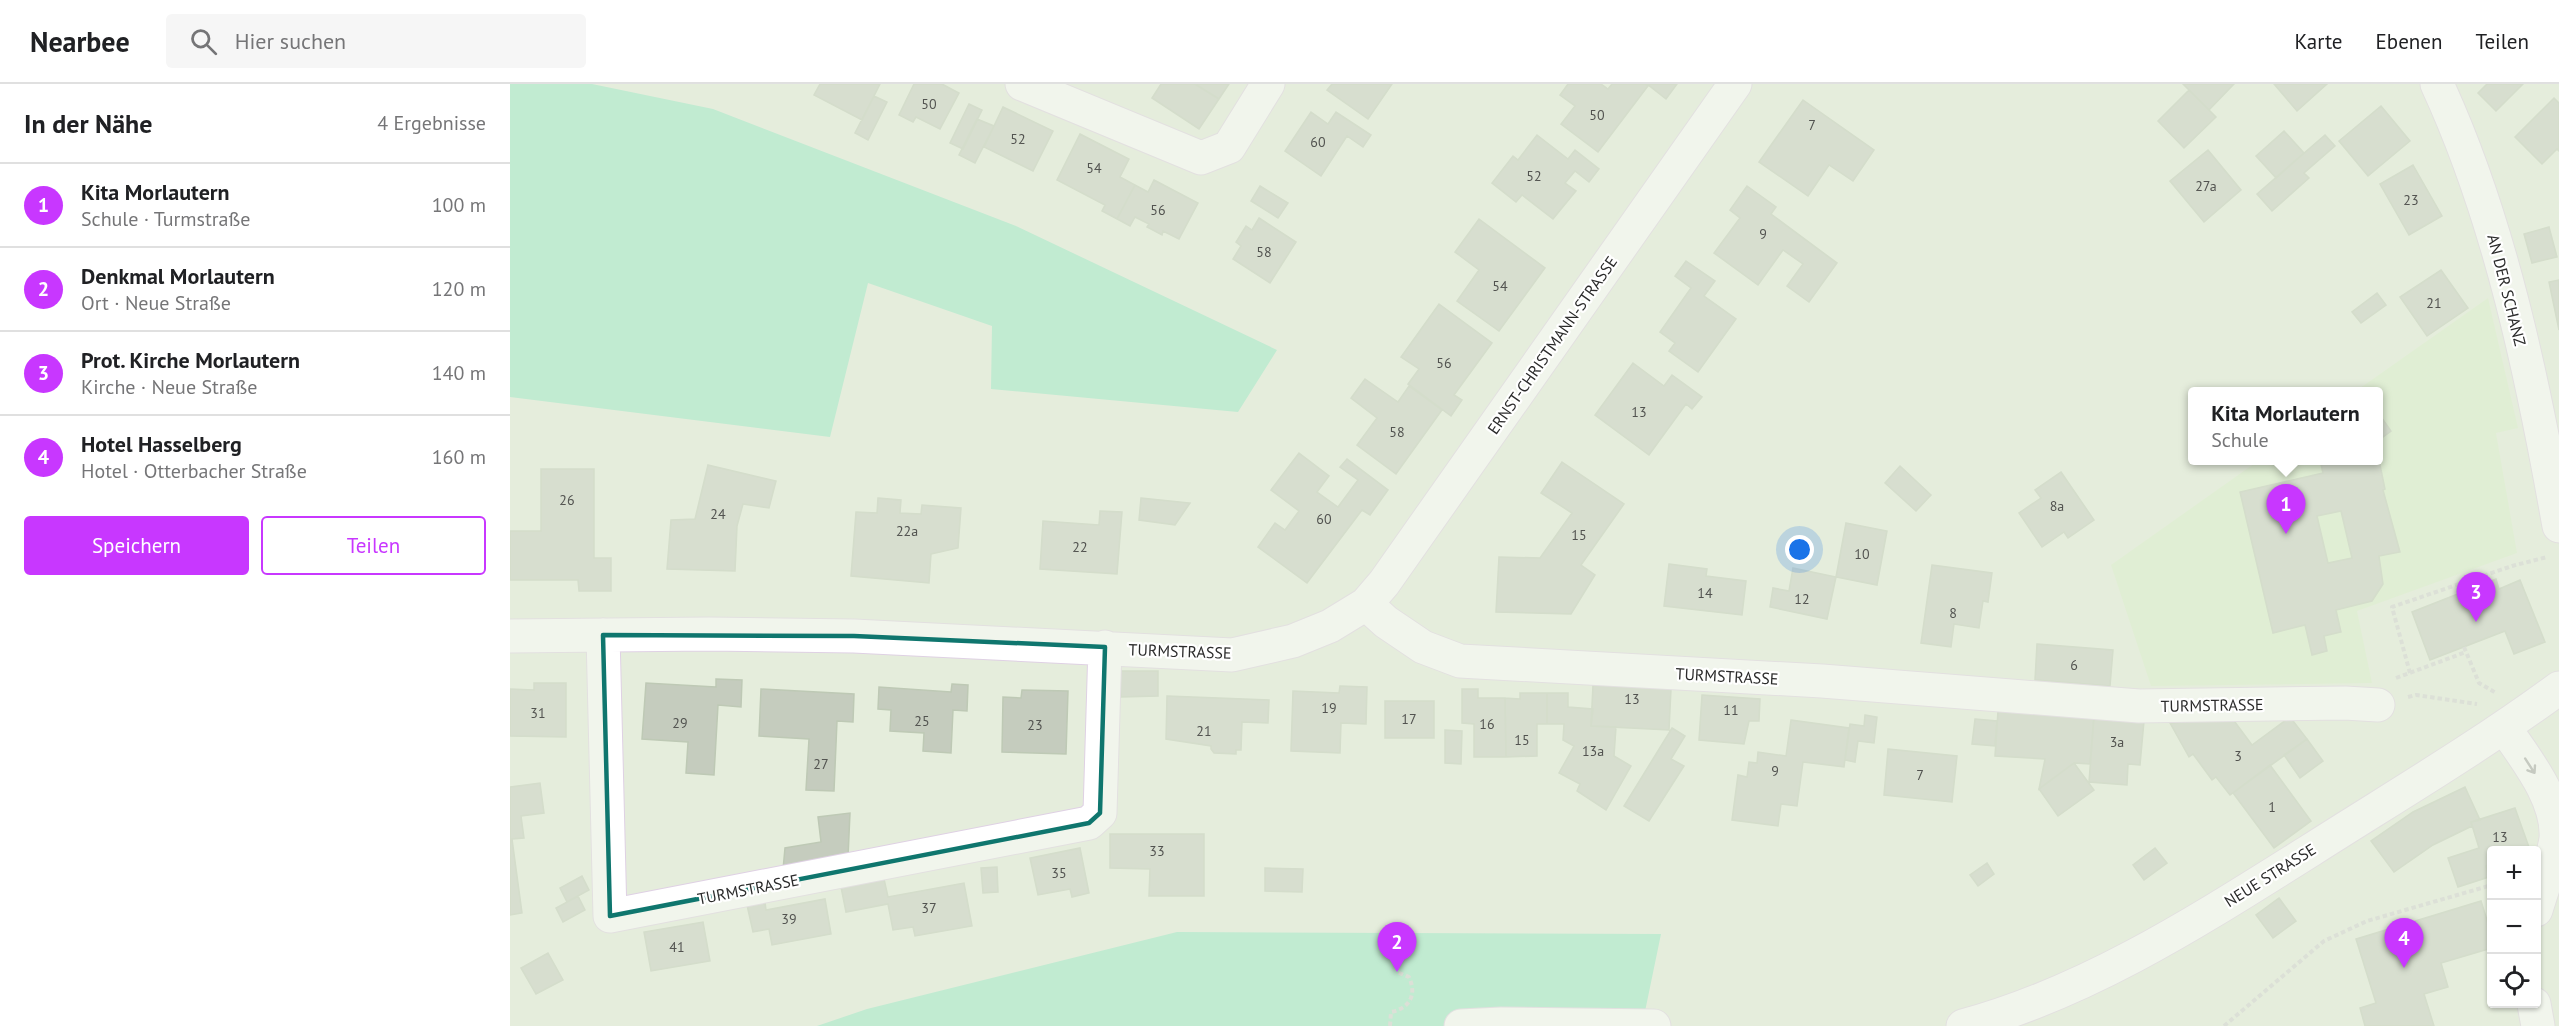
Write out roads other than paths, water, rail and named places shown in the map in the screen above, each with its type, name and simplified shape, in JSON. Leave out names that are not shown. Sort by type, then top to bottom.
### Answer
[{"type":"street","points":[[1022,84],[1201,158],[1228,147],[1268,84]]},
{"type":"street","name":"ERNST-CHRISTMANN-STRASSE","points":[[1366,604],[1384,583],[1735,84]]},
{"type":"street","name":"AN DER SCHANZ","points":[[2437,84],[2466,153],[2494,235],[2524,358],[2556,521]]},
{"type":"street","name":"TURMSTRASSE","points":[[510,636],[710,634],[854,636],[1232,655],[1293,641],[1330,626],[1366,604],[1386,622],[1423,647],[1460,661],[1822,681],[2139,706],[2345,703],[2378,705]]},
{"type":"street","name":"TURMSTRASSE","points":[[603,636],[610,916],[1089,823],[1100,813],[1105,647]]},
{"type":"street","name":"NEUE STRASSE","points":[[1963,1026],[2052,996],[2112,968],[2253,886],[2494,716],[2559,688]]},
{"type":"street","points":[[2494,716],[2555,805],[2556,838],[2539,900]]},
{"type":"street","points":[[2535,1008],[2538,1026]]},
{"type":"street","points":[[1461,1026],[1501,1024],[1654,1026]]},
{"type":"place","name":"Kita Morlautern","points":[[2286,534]]},
{"type":"place","name":"Prot. Kirche Morlautern","points":[[2476,622]]},
{"type":"place","name":"Hotel Hasselberg","points":[[2404,968]]},
{"type":"place","name":"Denkmal Morlautern","points":[[1397,972]]}]
